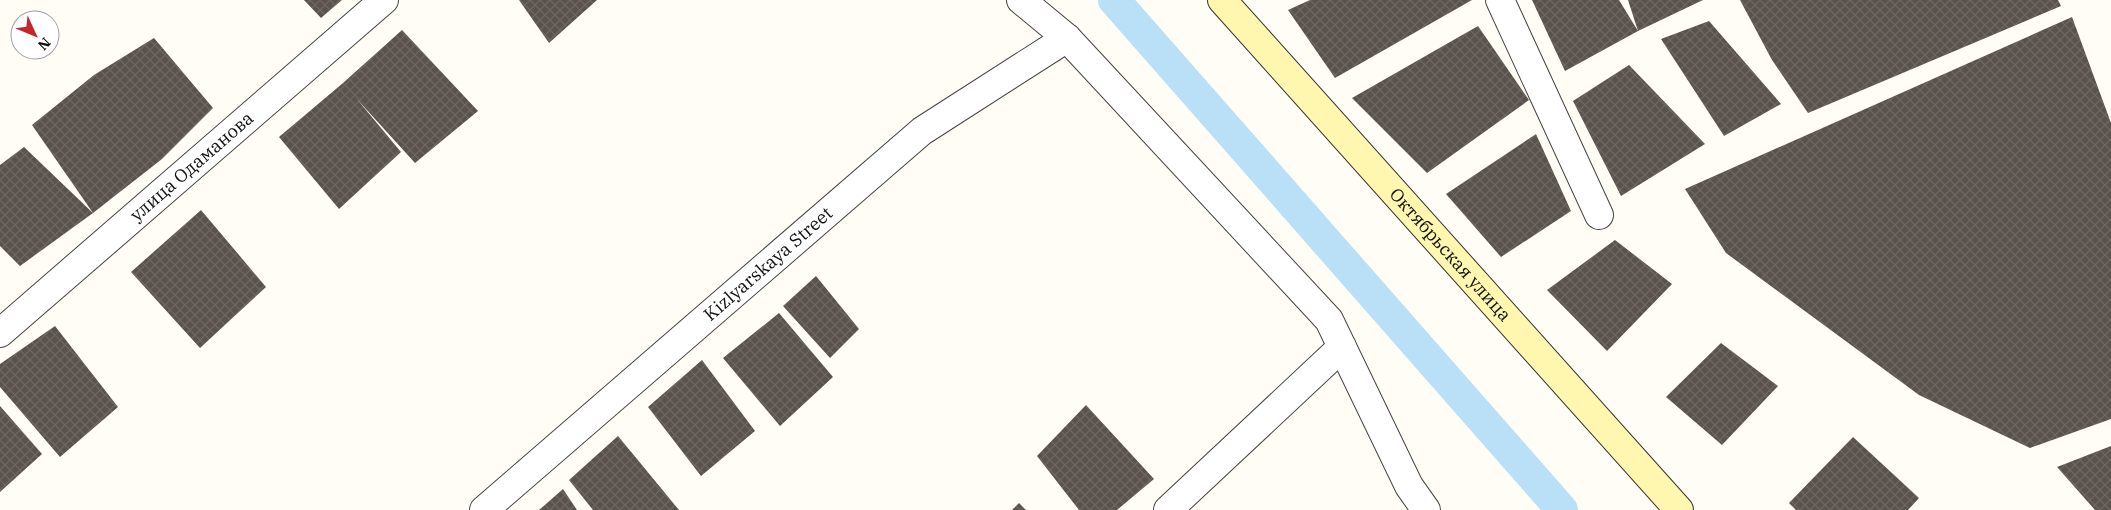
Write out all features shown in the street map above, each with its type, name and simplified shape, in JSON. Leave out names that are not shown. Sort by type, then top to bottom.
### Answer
[{"type":"street","name":"улица Одаманова","points":[[0,333],[384,0]]},
{"type":"street","points":[[1021,0],[1068,38],[1329,320],[1408,486],[1426,510]]},
{"type":"street","name":"Октябрьская улица","points":[[1222,0],[1679,510]]},
{"type":"street","points":[[1500,0],[1599,215]]},
{"type":"street","name":"Kizlyarskaya Street","points":[[484,510],[922,131],[1068,38]]},
{"type":"street","points":[[1168,510],[1342,347]]},
{"type":"building","points":[[304,0],[342,0],[321,18]]},
{"type":"building","points":[[519,0],[597,0],[549,43]]},
{"type":"building","points":[[1310,0],[1472,0],[1335,78],[1288,10]]},
{"type":"building","points":[[1532,0],[1619,0],[1638,31],[1565,71]]},
{"type":"building","points":[[1628,0],[1703,0],[1638,31]]},
{"type":"building","points":[[1740,0],[2058,0],[2061,6],[1808,113],[1772,60]]},
{"type":"building","points":[[2072,17],[2111,123],[2111,419],[2030,448],[1919,395],[1726,253],[1685,189]]},
{"type":"building","points":[[1709,21],[1781,104],[1724,136],[1661,39]]},
{"type":"building","points":[[1478,26],[1529,100],[1427,173],[1352,98]]},
{"type":"building","points":[[402,30],[478,111],[415,163],[356,98],[401,152],[339,209],[279,137]]},
{"type":"building","points":[[154,38],[213,108],[162,159],[93,213],[32,125],[94,75]]},
{"type":"building","points":[[1629,65],[1705,144],[1621,196],[1573,101]]},
{"type":"building","points":[[1536,134],[1571,211],[1501,257],[1446,194]]},
{"type":"building","points":[[24,147],[93,213],[20,266],[0,246],[0,165]]},
{"type":"building","points":[[201,210],[266,287],[200,348],[131,272]]},
{"type":"building","points":[[1615,240],[1672,284],[1607,351],[1547,290]]},
{"type":"building","points":[[816,276],[859,329],[830,358],[783,306]]},
{"type":"building","points":[[779,313],[833,377],[780,426],[723,358]]},
{"type":"building","points":[[55,326],[118,407],[60,457],[0,387],[0,364]]},
{"type":"building","points":[[1721,343],[1778,386],[1722,445],[1666,397]]},
{"type":"building","points":[[702,360],[755,431],[701,476],[648,407]]},
{"type":"building","points":[[1086,405],[1154,479],[1117,510],[1079,510],[1037,456]]},
{"type":"building","points":[[0,406],[42,454],[0,492]]},
{"type":"building","points":[[618,436],[679,510],[593,510],[569,480]]},
{"type":"building","points":[[1853,437],[1919,498],[1908,510],[1796,510],[1789,503]]},
{"type":"building","points":[[2111,446],[2111,510],[2095,510],[2057,467]]},
{"type":"building","points":[[563,489],[577,510],[539,510]]},
{"type":"building","points":[[1019,503],[1026,510],[1012,510]]},
{"type":"waterway","points":[[1114,0],[1562,510]]}]
